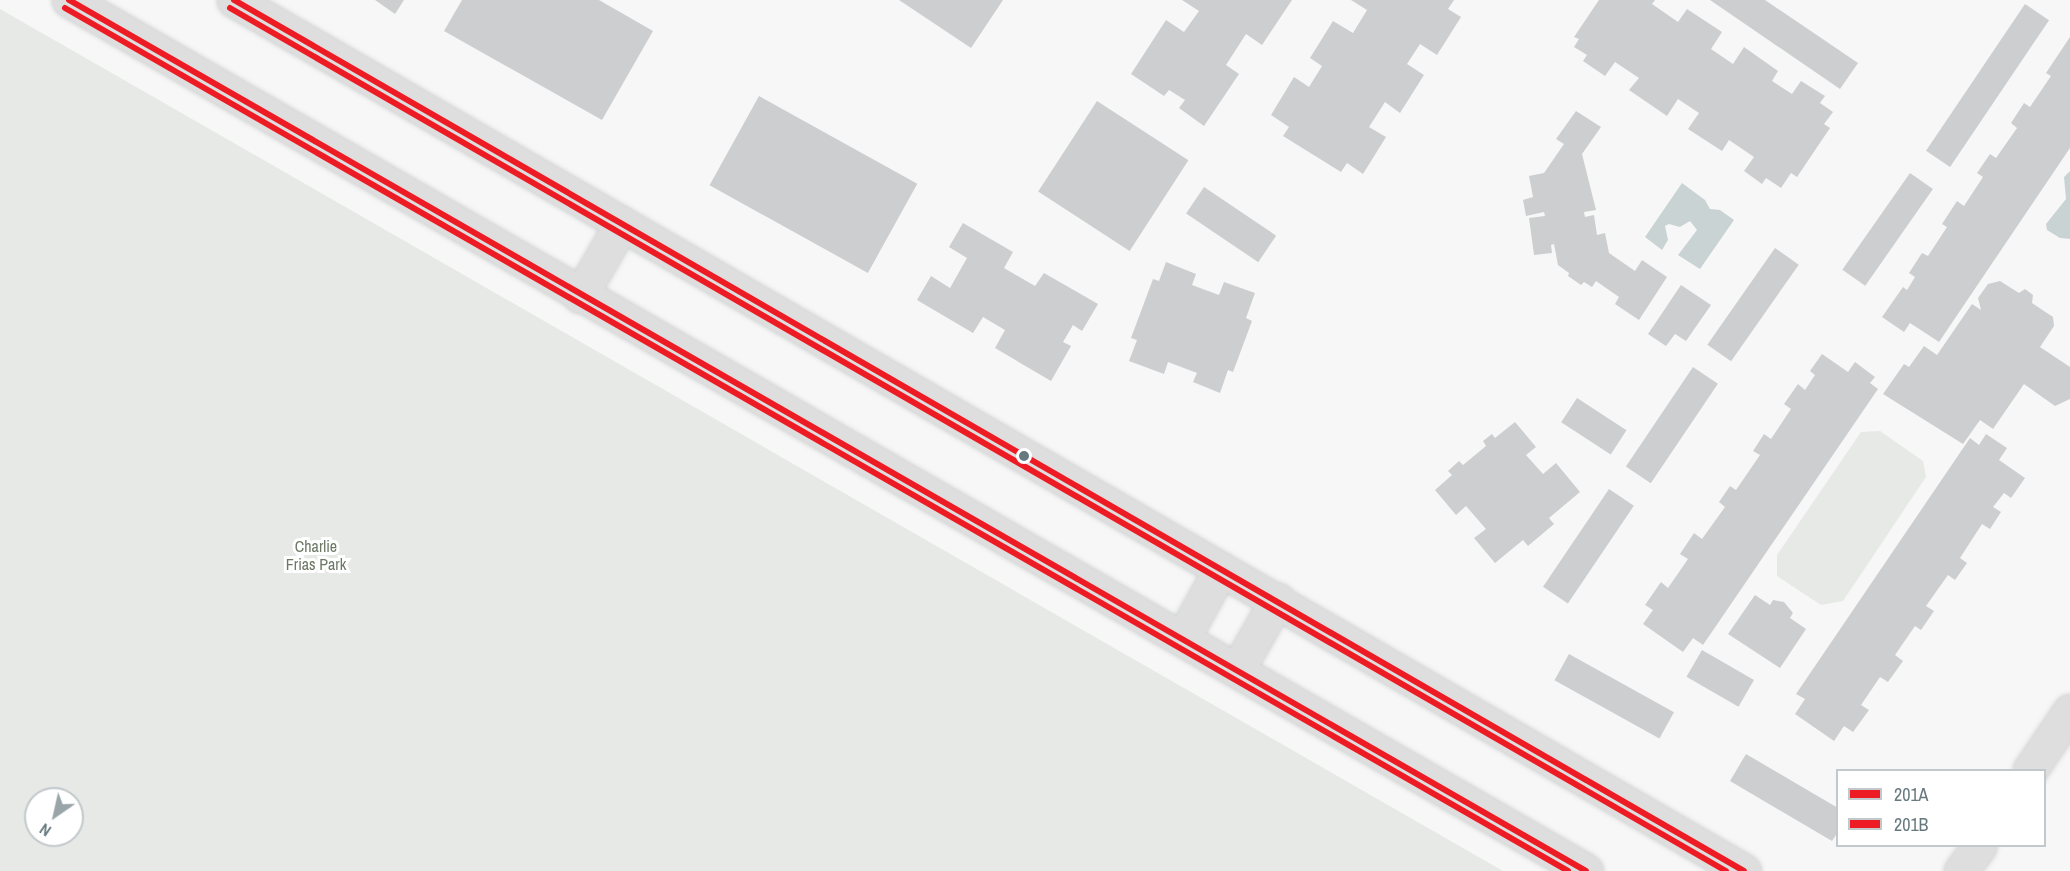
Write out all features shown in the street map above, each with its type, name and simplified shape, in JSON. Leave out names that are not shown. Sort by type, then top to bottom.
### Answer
[{"type":"main road","points":[[234,0],[1743,871]]},
{"type":"main road","points":[[77,2],[580,296],[1586,871]]},
{"type":"main road","points":[[580,296],[622,223]]},
{"type":"main road","points":[[1182,639],[1221,568]]},
{"type":"main road","points":[[1237,670],[1277,600]]},
{"type":"main road","points":[[2031,769],[2070,711]]},
{"type":"main road","points":[[1961,871],[1978,847]]},
{"type":"green space","name":"Charlie Frias Park","points":[[0,9],[1503,871],[0,871]]},
{"type":"green space","points":[[1880,431],[1923,461],[1926,477],[1843,601],[1821,605],[1777,576],[1777,555],[1861,432]]},
{"type":"shaded area","points":[[2070,171],[2070,239],[2060,238],[2047,230],[2046,224],[2066,199],[2064,177]]},
{"type":"shaded area","points":[[1682,183],[1705,200],[1710,209],[1720,210],[1734,220],[1700,269],[1678,255],[1697,230],[1690,221],[1680,227],[1669,224],[1665,226],[1668,240],[1662,250],[1645,237]]},
{"type":"building","points":[[375,0],[404,0],[395,14]]},
{"type":"building","points":[[462,0],[599,0],[653,31],[602,120],[444,31]]},
{"type":"building","points":[[899,0],[1003,0],[971,48]]},
{"type":"building","points":[[1182,0],[1292,0],[1262,45],[1246,34],[1226,65],[1239,74],[1204,126],[1179,108],[1185,100],[1169,90],[1164,96],[1131,74],[1166,20],[1184,32],[1199,11]]},
{"type":"building","points":[[1351,0],[1454,0],[1448,9],[1461,17],[1437,55],[1420,44],[1407,64],[1424,75],[1400,113],[1385,102],[1369,127],[1386,137],[1363,174],[1347,163],[1341,172],[1283,136],[1289,127],[1271,115],[1294,77],[1309,87],[1322,66],[1310,58],[1333,21],[1353,33],[1367,10]]},
{"type":"building","points":[[1599,0],[1655,0],[1652,4],[1678,22],[1687,9],[1722,32],[1711,49],[1733,64],[1744,47],[1778,71],[1772,81],[1792,94],[1801,81],[1825,96],[1820,103],[1833,112],[1824,124],[1830,128],[1797,177],[1791,173],[1781,188],[1766,178],[1762,184],[1744,171],[1754,157],[1729,140],[1722,151],[1688,129],[1699,113],[1678,99],[1667,116],[1629,90],[1639,78],[1615,62],[1605,76],[1583,61],[1587,55],[1574,47],[1579,39],[1574,37]]},
{"type":"building","points":[[1710,0],[1765,0],[1858,63],[1840,89]]},
{"type":"building","points":[[2025,4],[2049,20],[1950,167],[1926,151]]},
{"type":"building","points":[[2070,37],[2070,148],[1939,342],[1910,323],[1904,332],[1882,317],[1903,287],[1907,290],[1915,277],[1909,273],[1922,253],[1928,256],[1947,227],[1942,224],[1957,201],[1964,206],[1983,177],[1977,173],[1990,154],[1996,158],[2017,128],[2011,123],[2024,103],[2030,107],[2051,76],[2046,73]]},
{"type":"building","points":[[759,96],[917,184],[868,273],[710,185]]},
{"type":"building","points":[[1097,101],[1188,160],[1130,251],[1038,192]]},
{"type":"building","points":[[1576,111],[1601,127],[1582,154],[1596,210],[1584,212],[1585,217],[1594,215],[1597,235],[1605,233],[1609,253],[1635,271],[1642,260],[1667,277],[1639,320],[1615,304],[1619,297],[1596,281],[1592,287],[1584,282],[1581,285],[1568,276],[1569,273],[1558,265],[1554,244],[1551,245],[1552,253],[1534,255],[1529,218],[1545,216],[1544,212],[1526,216],[1523,200],[1533,197],[1529,176],[1544,173],[1564,144],[1556,139]]},
{"type":"building","points":[[1910,173],[1933,189],[1865,286],[1842,270]]},
{"type":"building","points":[[1204,187],[1276,236],[1258,262],[1186,214]]},
{"type":"building","points":[[963,223],[1013,252],[1004,268],[1035,286],[1044,273],[1098,304],[1082,331],[1073,325],[1063,342],[1071,346],[1051,381],[995,348],[1005,330],[983,317],[973,333],[917,300],[931,276],[950,288],[967,258],[949,247]]},
{"type":"building","points":[[1775,248],[1799,265],[1731,361],[1707,345]]},
{"type":"building","points":[[1166,262],[1196,274],[1192,285],[1219,295],[1224,282],[1255,293],[1246,318],[1252,321],[1233,372],[1228,370],[1220,393],[1193,382],[1197,373],[1168,362],[1164,374],[1129,361],[1137,340],[1131,338],[1153,279],[1159,281]]},
{"type":"building","points":[[2000,281],[2019,293],[2025,289],[2033,295],[2032,303],[2053,317],[2054,326],[2040,347],[2070,367],[2070,399],[2055,406],[2024,384],[1993,429],[1980,420],[1963,444],[1883,394],[1904,364],[1909,367],[1924,346],[1937,355],[1972,304],[1981,310],[1978,298],[1988,284]]},
{"type":"building","points":[[1681,285],[1711,305],[1686,341],[1675,334],[1666,346],[1648,334]]},
{"type":"building","points":[[1822,354],[1848,372],[1855,362],[1875,377],[1870,383],[1878,389],[1703,645],[1693,638],[1683,652],[1643,624],[1653,610],[1645,605],[1661,582],[1668,588],[1688,559],[1680,554],[1694,533],[1702,539],[1725,507],[1719,502],[1730,486],[1736,490],[1760,455],[1753,451],[1764,434],[1771,439],[1791,409],[1784,404],[1798,384],[1805,390],[1815,375],[1810,371]]},
{"type":"building","points":[[1693,367],[1718,384],[1651,483],[1626,466]]},
{"type":"building","points":[[1577,398],[1626,430],[1611,454],[1561,422]]},
{"type":"building","points":[[1515,422],[1536,447],[1526,455],[1543,474],[1556,463],[1580,492],[1549,518],[1554,524],[1528,546],[1523,540],[1495,563],[1474,538],[1486,529],[1466,506],[1456,515],[1435,490],[1452,475],[1448,471],[1459,461],[1463,465],[1486,446],[1483,441],[1492,434],[1495,438]]},
{"type":"building","points":[[1986,434],[2007,448],[1999,460],[2025,478],[2011,498],[2004,493],[1993,507],[2001,512],[1990,529],[1982,524],[1960,558],[1967,563],[1955,580],[1948,575],[1926,606],[1934,611],[1921,630],[1915,626],[1895,655],[1903,661],[1888,682],[1880,677],[1861,705],[1869,710],[1853,732],[1844,726],[1834,741],[1795,714],[1805,699],[1796,694],[1970,438],[1979,445]]},
{"type":"building","points":[[1609,489],[1634,506],[1568,604],[1543,587]]},
{"type":"building","points":[[1755,595],[1770,605],[1773,600],[1784,602],[1793,613],[1790,618],[1806,629],[1780,668],[1728,634]]},
{"type":"building","points":[[1702,650],[1754,680],[1738,707],[1686,677]]},
{"type":"building","points":[[1569,654],[1674,712],[1659,738],[1554,680]]},
{"type":"building","points":[[1746,754],[1836,807],[1836,835],[1832,841],[1730,781]]},
{"type":"transit line","name":"201A","points":[[69,0],[1586,871]]},
{"type":"transit line","name":"201A","points":[[234,0],[1744,871]]},
{"type":"transit line","name":"201B","points":[[65,8],[1568,871]]},
{"type":"transit line","name":"201B","points":[[230,8],[1726,871]]}]
